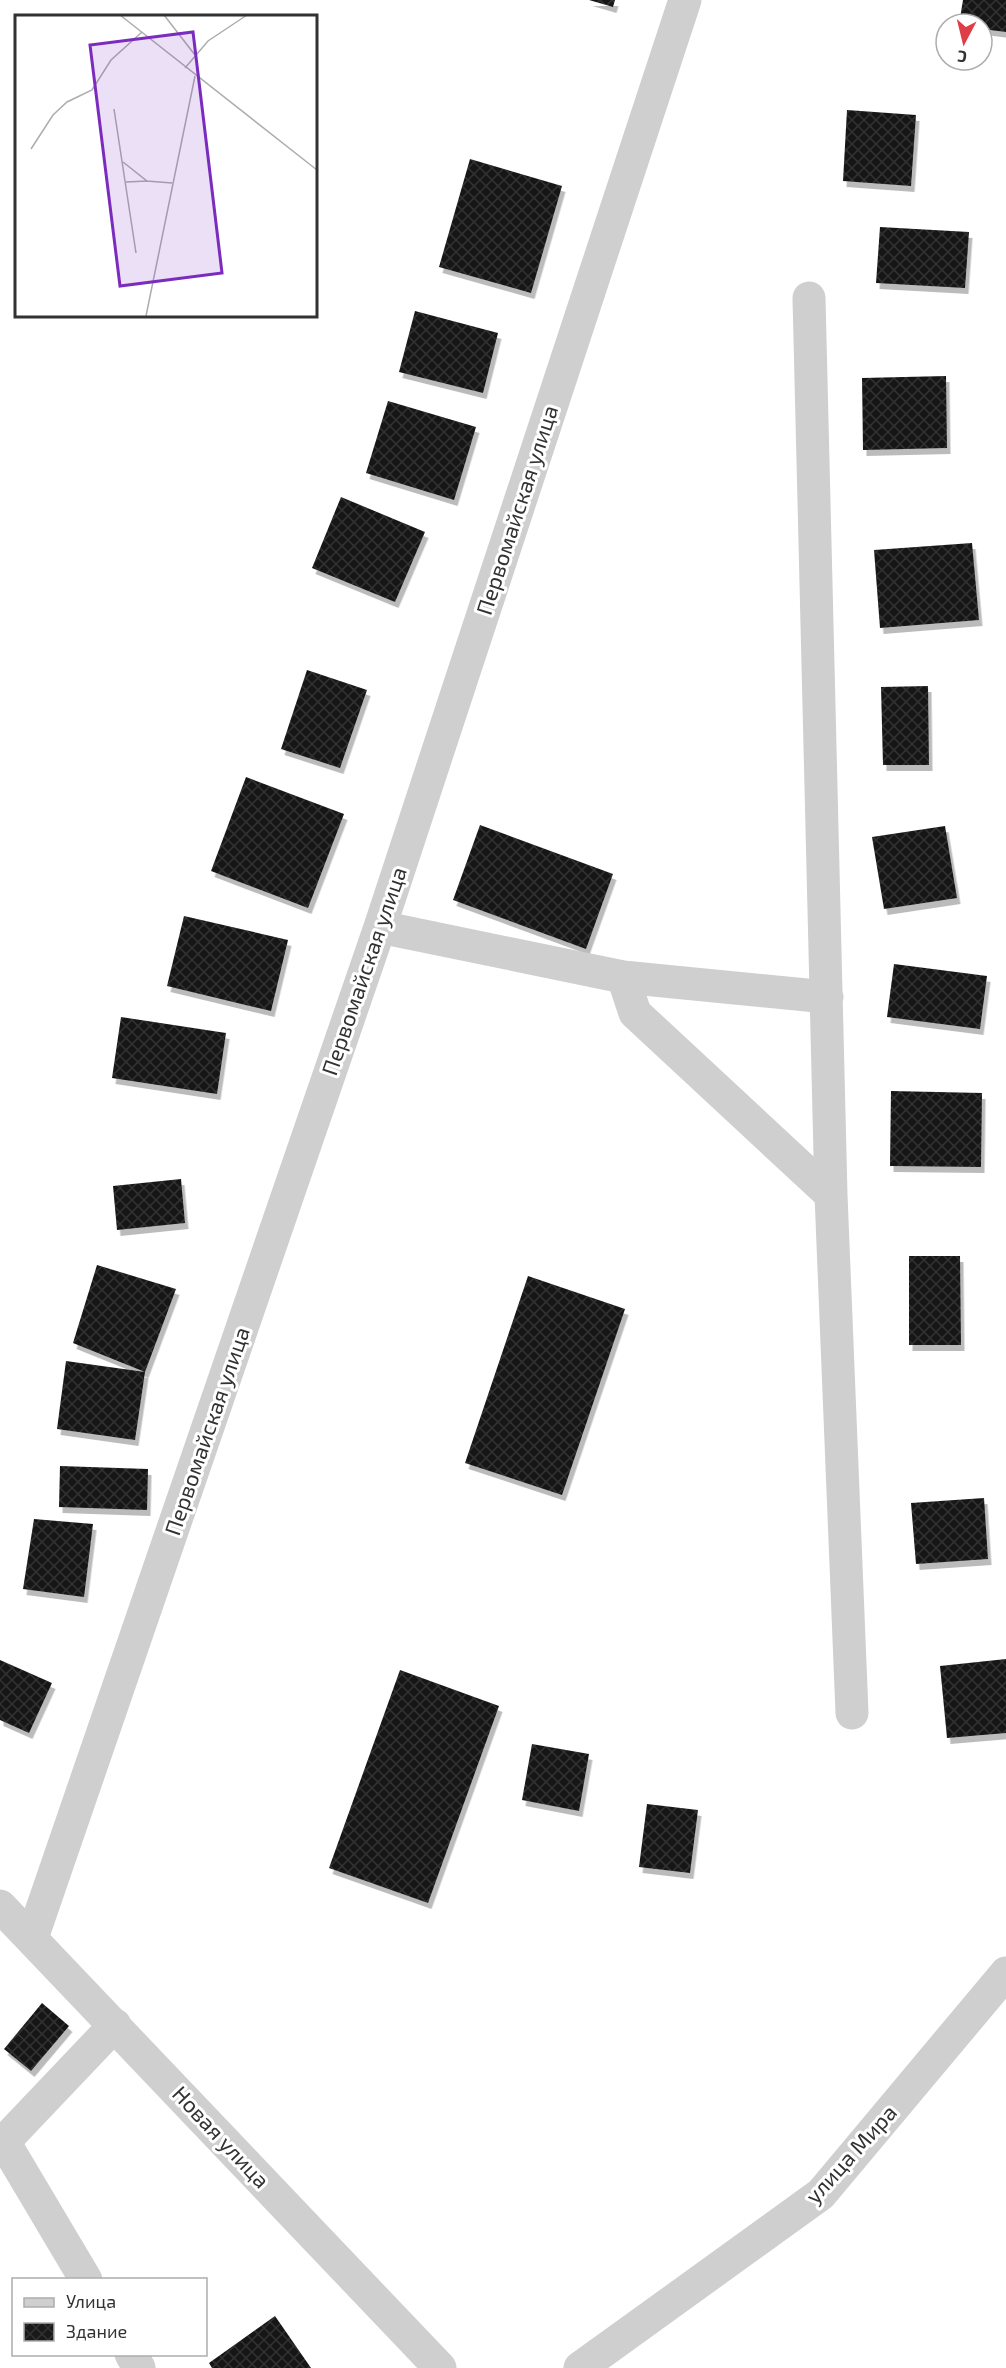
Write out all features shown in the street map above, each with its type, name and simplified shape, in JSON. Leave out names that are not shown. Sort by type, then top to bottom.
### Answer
[{"type":"street","name":"Первомайская улица","points":[[32,1938],[380,927],[685,0]]},
{"type":"street","points":[[810,298],[831,1195],[852,1713]]},
{"type":"street","points":[[380,927],[623,977],[827,997]]},
{"type":"street","points":[[623,977],[635,1013],[831,1195]]},
{"type":"street","name":"Новая улица","points":[[0,1906],[440,2368]]},
{"type":"street","name":"улица Мира","points":[[580,2368],[820,2194],[1006,1973]]},
{"type":"street","points":[[85,2278],[2,2144],[115,2025]]},
{"type":"building","points":[[589,0],[615,0],[613,7]]},
{"type":"building","points":[[963,0],[1006,0],[1006,32],[994,30],[994,12],[961,12]]},
{"type":"building","points":[[847,110],[916,115],[911,186],[843,181]]},
{"type":"building","points":[[470,159],[562,186],[531,293],[439,267]]},
{"type":"building","points":[[880,227],[969,232],[965,288],[876,283]]},
{"type":"building","points":[[415,311],[498,333],[483,393],[399,372]]},
{"type":"building","points":[[946,376],[947,448],[863,450],[862,378]]},
{"type":"building","points":[[388,401],[476,427],[454,500],[366,473]]},
{"type":"building","points":[[341,497],[425,532],[395,602],[312,568]]},
{"type":"building","points":[[972,543],[979,620],[880,628],[874,550]]},
{"type":"building","points":[[307,670],[367,690],[340,768],[281,749]]},
{"type":"building","points":[[928,686],[929,765],[883,765],[881,687]]},
{"type":"building","points":[[246,777],[344,814],[308,908],[211,871]]},
{"type":"building","points":[[480,825],[613,874],[586,949],[453,900]]},
{"type":"building","points":[[945,826],[957,898],[884,909],[872,837]]},
{"type":"building","points":[[184,916],[288,940],[271,1011],[167,986]]},
{"type":"building","points":[[894,964],[987,976],[980,1029],[887,1017]]},
{"type":"building","points":[[121,1017],[226,1033],[217,1094],[112,1078]]},
{"type":"building","points":[[891,1091],[982,1093],[981,1167],[890,1166]]},
{"type":"building","points":[[181,1179],[185,1223],[117,1230],[113,1186]]},
{"type":"building","points":[[909,1256],[960,1256],[961,1345],[909,1345]]},
{"type":"building","points":[[97,1265],[176,1289],[145,1372],[73,1343]]},
{"type":"building","points":[[528,1276],[625,1309],[562,1495],[465,1463]]},
{"type":"building","points":[[66,1361],[145,1372],[135,1440],[57,1429]]},
{"type":"building","points":[[60,1466],[148,1469],[147,1510],[59,1507]]},
{"type":"building","points":[[984,1498],[988,1559],[916,1564],[911,1503]]},
{"type":"building","points":[[34,1519],[93,1524],[84,1597],[23,1589]]},
{"type":"building","points":[[1006,1659],[1006,1733],[947,1738],[940,1666]]},
{"type":"building","points":[[0,1660],[52,1683],[29,1733],[0,1720]]},
{"type":"building","points":[[400,1670],[499,1706],[428,1903],[329,1868]]},
{"type":"building","points":[[532,1744],[589,1754],[579,1811],[522,1800]]},
{"type":"building","points":[[647,1804],[698,1810],[690,1873],[639,1867]]},
{"type":"building","points":[[42,2003],[69,2026],[31,2071],[4,2049]]},
{"type":"building","points":[[275,2316],[311,2368],[212,2368],[209,2363]]}]
